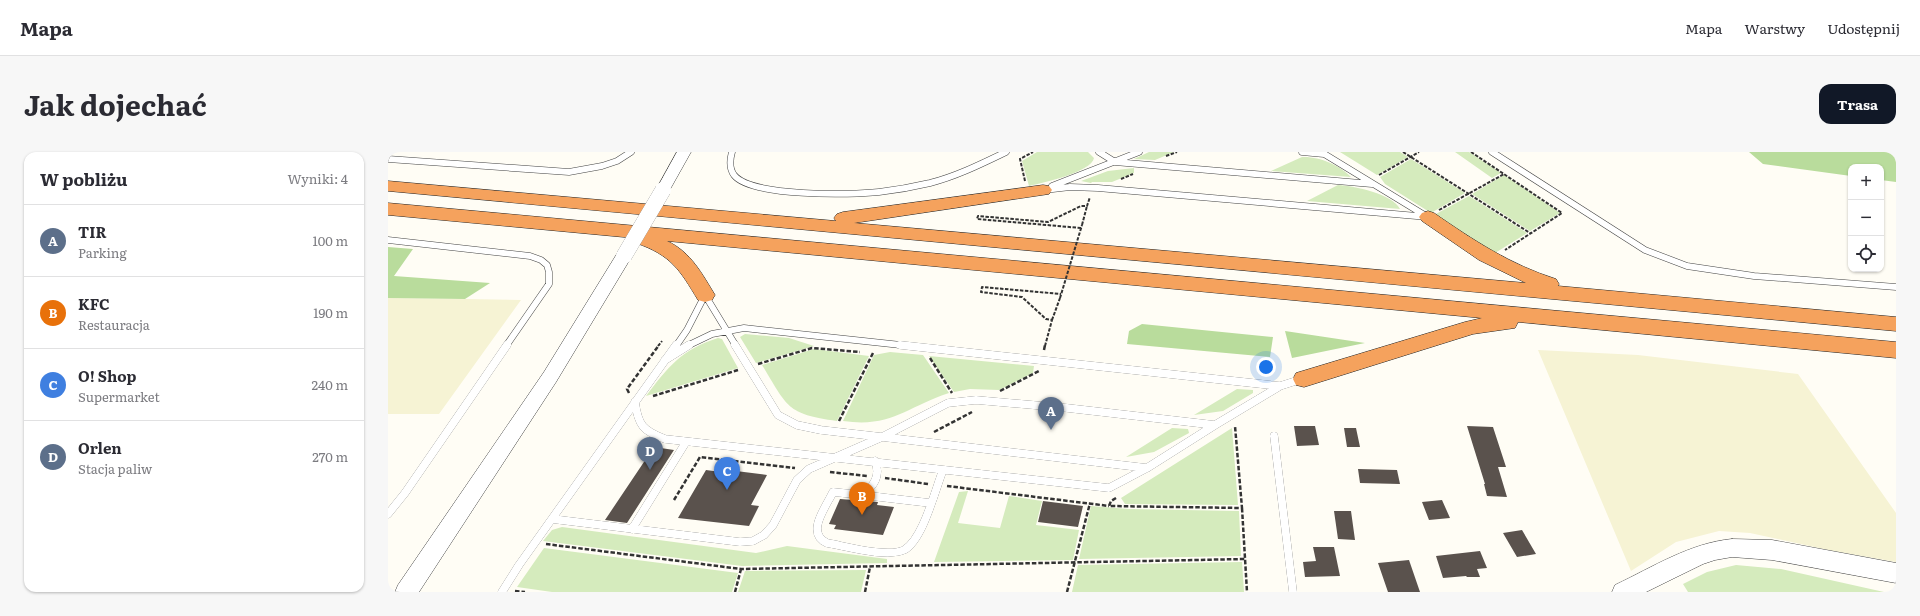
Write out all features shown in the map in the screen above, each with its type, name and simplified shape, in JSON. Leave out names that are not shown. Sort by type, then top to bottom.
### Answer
[{"type":"highway","points":[[388,186],[1896,324]]},
{"type":"highway","points":[[770,221],[864,216],[1035,188]]},
{"type":"highway","points":[[388,209],[1896,350]]},
{"type":"highway","points":[[1432,214],[1482,254],[1500,264],[1535,280],[1587,295]]},
{"type":"highway","points":[[605,229],[661,245],[674,252],[683,261],[705,295]]},
{"type":"highway","points":[[1304,379],[1472,327],[1499,323],[1609,322]]},
{"type":"street","points":[[406,592],[550,377],[624,256],[684,152]]},
{"type":"street","points":[[1623,592],[1697,556],[1715,550],[1732,548],[1772,550],[1896,573]]},
{"type":"lane","points":[[388,159],[569,172],[598,168],[611,164],[631,152]]},
{"type":"lane","points":[[732,152],[729,161],[734,175],[752,185],[778,191],[846,195],[902,190],[941,180],[972,170],[1006,152]]},
{"type":"lane","points":[[1099,152],[1115,162],[1372,184]]},
{"type":"lane","points":[[1035,188],[1115,162],[1139,152]]},
{"type":"lane","points":[[1302,152],[1322,153],[1372,184],[1432,214]]},
{"type":"lane","points":[[1492,152],[1645,250],[1687,266],[1719,272],[1754,276],[1896,287]]},
{"type":"lane","points":[[1035,188],[1098,188],[1432,214]]},
{"type":"lane","points":[[388,240],[530,256],[547,263],[550,276],[549,284],[405,493],[388,514]]},
{"type":"lane","points":[[705,295],[778,415],[785,420],[821,430],[1147,468]]},
{"type":"lane","points":[[502,592],[519,564],[687,330],[705,295]]},
{"type":"lane","points":[[665,360],[693,343],[725,330],[744,328],[1280,386]]},
{"type":"lane","points":[[635,402],[637,419],[642,427],[649,434],[665,439],[1109,488],[1147,468],[1215,424],[1280,386],[1304,379]]},
{"type":"lane","points":[[552,519],[740,542],[753,541],[764,535],[774,525],[790,490],[797,480],[809,469],[882,437],[948,403],[960,400],[1067,408],[1215,424]]},
{"type":"lane","points":[[1274,436],[1293,592]]},
{"type":"lane","points":[[632,529],[686,442]]},
{"type":"lane","points":[[862,495],[873,487],[878,478],[878,469],[875,461]]},
{"type":"lane","points":[[930,503],[833,492],[816,527],[816,532],[821,541],[827,543],[885,551],[904,550],[916,539],[943,470]]},
{"type":"path","points":[[1033,152],[1020,160],[1035,188]]},
{"type":"path","points":[[1403,152],[1530,233]]},
{"type":"path","points":[[1377,176],[1419,152]]},
{"type":"path","points":[[1471,152],[1562,213],[1505,250]]},
{"type":"path","points":[[1432,214],[1504,174]]},
{"type":"path","points":[[1081,206],[1048,222],[978,216],[977,219],[1081,227]]},
{"type":"path","points":[[915,441],[918,432],[932,433],[980,408],[986,391],[1002,390],[1042,370],[1044,366],[1031,364],[1032,359],[1034,353],[1042,354],[1087,206]]},
{"type":"path","points":[[1052,320],[1046,319],[1022,297],[981,292],[982,288],[1061,294]]},
{"type":"path","points":[[652,396],[812,348],[873,354],[878,352]]},
{"type":"path","points":[[926,353],[952,395],[959,393]]},
{"type":"path","points":[[838,422],[873,354]]},
{"type":"path","points":[[758,364],[762,370]]},
{"type":"path","points":[[831,422],[845,423]]},
{"type":"path","points":[[1228,426],[1235,422],[1247,592]]},
{"type":"path","points":[[674,500],[700,457],[1109,506],[1242,508]]},
{"type":"path","points":[[907,481],[913,466]]},
{"type":"path","points":[[1109,506],[1111,501],[1117,497]]},
{"type":"path","points":[[1067,592],[1090,503]]},
{"type":"path","points":[[543,544],[742,569],[1245,559]]},
{"type":"path","points":[[865,592],[870,567]]},
{"type":"path","points":[[735,592],[742,569]]},
{"type":"path","points":[[516,585],[513,590],[524,592]]},
{"type":"shaded area","points":[[388,298],[521,300],[439,414],[388,414]]},
{"type":"shaded area","points":[[1538,350],[1638,355],[1798,374],[1896,513],[1896,562],[1828,550],[1750,533],[1719,531],[1676,542],[1631,571]]},
{"type":"green space","points":[[1037,152],[1088,152],[1094,158],[1085,168],[1076,172],[1055,180],[1029,186],[1022,161]]},
{"type":"green space","points":[[1149,152],[1174,152],[1155,160],[1134,159]]},
{"type":"green space","points":[[1340,152],[1400,152],[1408,157],[1377,175]]},
{"type":"green space","points":[[1455,152],[1469,152],[1501,173],[1492,178]]},
{"type":"green space","points":[[1749,152],[1896,152],[1896,182],[1884,180],[1884,164],[1848,164],[1848,176],[1763,164]]},
{"type":"green space","points":[[1302,157],[1315,158],[1328,162],[1335,165],[1351,177],[1271,171]]},
{"type":"green space","points":[[1411,159],[1465,193],[1431,213],[1385,184],[1380,177]]},
{"type":"green space","points":[[1134,168],[1134,173],[1112,182],[1091,183],[1081,181],[1108,171]]},
{"type":"green space","points":[[1504,175],[1560,213],[1530,231],[1472,194]]},
{"type":"green space","points":[[1338,185],[1363,189],[1382,195],[1390,199],[1400,209],[1307,201]]},
{"type":"green space","points":[[1469,196],[1527,233],[1495,253],[1434,215]]},
{"type":"green space","points":[[388,247],[413,249],[394,276],[490,283],[465,299],[388,298]]},
{"type":"green space","points":[[1142,324],[1273,337],[1270,357],[1127,344],[1129,331]]},
{"type":"green space","points":[[1285,331],[1365,343],[1292,358]]},
{"type":"green space","points":[[745,334],[789,338],[814,346],[756,363],[740,337]]},
{"type":"green space","points":[[718,338],[722,339],[738,368],[646,396],[661,376],[677,360],[705,342]]},
{"type":"green space","points":[[814,349],[869,356],[837,421],[807,415],[790,406],[762,365]]},
{"type":"green space","points":[[890,352],[923,355],[949,393],[887,419],[874,422],[843,421],[874,355]]},
{"type":"green space","points":[[929,356],[1034,366],[1033,373],[999,390],[970,389],[954,392]]},
{"type":"green space","points":[[1237,389],[1253,390],[1253,393],[1223,411],[1194,415]]},
{"type":"green space","points":[[1172,428],[1188,429],[1189,433],[1154,452],[1126,457]]},
{"type":"green space","points":[[1232,428],[1238,505],[1125,504],[1121,498]]},
{"type":"green space","points":[[968,491],[958,523],[1000,528],[1009,496],[1042,501],[1036,525],[1079,530],[1073,560],[934,562],[959,492]]},
{"type":"green space","points":[[1091,506],[1129,509],[1239,511],[1241,556],[1079,559]]},
{"type":"green space","points":[[562,527],[756,553],[787,546],[887,559],[887,563],[742,566],[543,541],[552,530]]},
{"type":"green space","points":[[544,548],[738,573],[732,592],[552,592],[517,587]]},
{"type":"green space","points":[[1242,562],[1244,592],[1072,592],[1078,565]]},
{"type":"green space","points":[[1736,565],[1781,569],[1884,592],[1688,592],[1683,584],[1707,572]]},
{"type":"green space","points":[[866,570],[861,592],[738,592],[745,571]]},
{"type":"building","points":[[1294,426],[1315,426],[1319,445],[1297,446]]},
{"type":"building","points":[[1467,426],[1493,427],[1506,467],[1498,467],[1507,497],[1487,496],[1485,484]]},
{"type":"building","points":[[1344,428],[1356,428],[1360,447],[1347,447]]},
{"type":"building","points":[[654,447],[674,450],[627,523],[605,520]]},
{"type":"building","points":[[1358,469],[1397,470],[1400,484],[1360,483]]},
{"type":"building","points":[[706,470],[735,474],[736,471],[767,475],[751,505],[759,506],[749,526],[678,518]]},
{"type":"building","points":[[840,499],[878,502],[877,505],[894,507],[883,535],[834,529],[836,525],[829,524]]},
{"type":"building","points":[[1442,500],[1450,518],[1429,520],[1422,502]]},
{"type":"building","points":[[1043,501],[1083,506],[1078,527],[1038,522]]},
{"type":"building","points":[[1334,511],[1351,511],[1355,540],[1338,539]]},
{"type":"building","points":[[1522,530],[1536,554],[1517,557],[1503,533]]},
{"type":"building","points":[[1313,547],[1334,547],[1340,576],[1305,577],[1303,562],[1316,561]]},
{"type":"building","points":[[1480,551],[1487,568],[1477,569],[1480,577],[1466,576],[1443,578],[1436,556]]},
{"type":"building","points":[[1409,560],[1420,592],[1388,592],[1378,563]]},
{"type":"place","name":"TIR","points":[[1051,430]]},
{"type":"place","name":"Orlen","points":[[650,470]]},
{"type":"place","name":"O! Shop","points":[[727,490]]},
{"type":"place","name":"KFC","points":[[862,515]]}]
